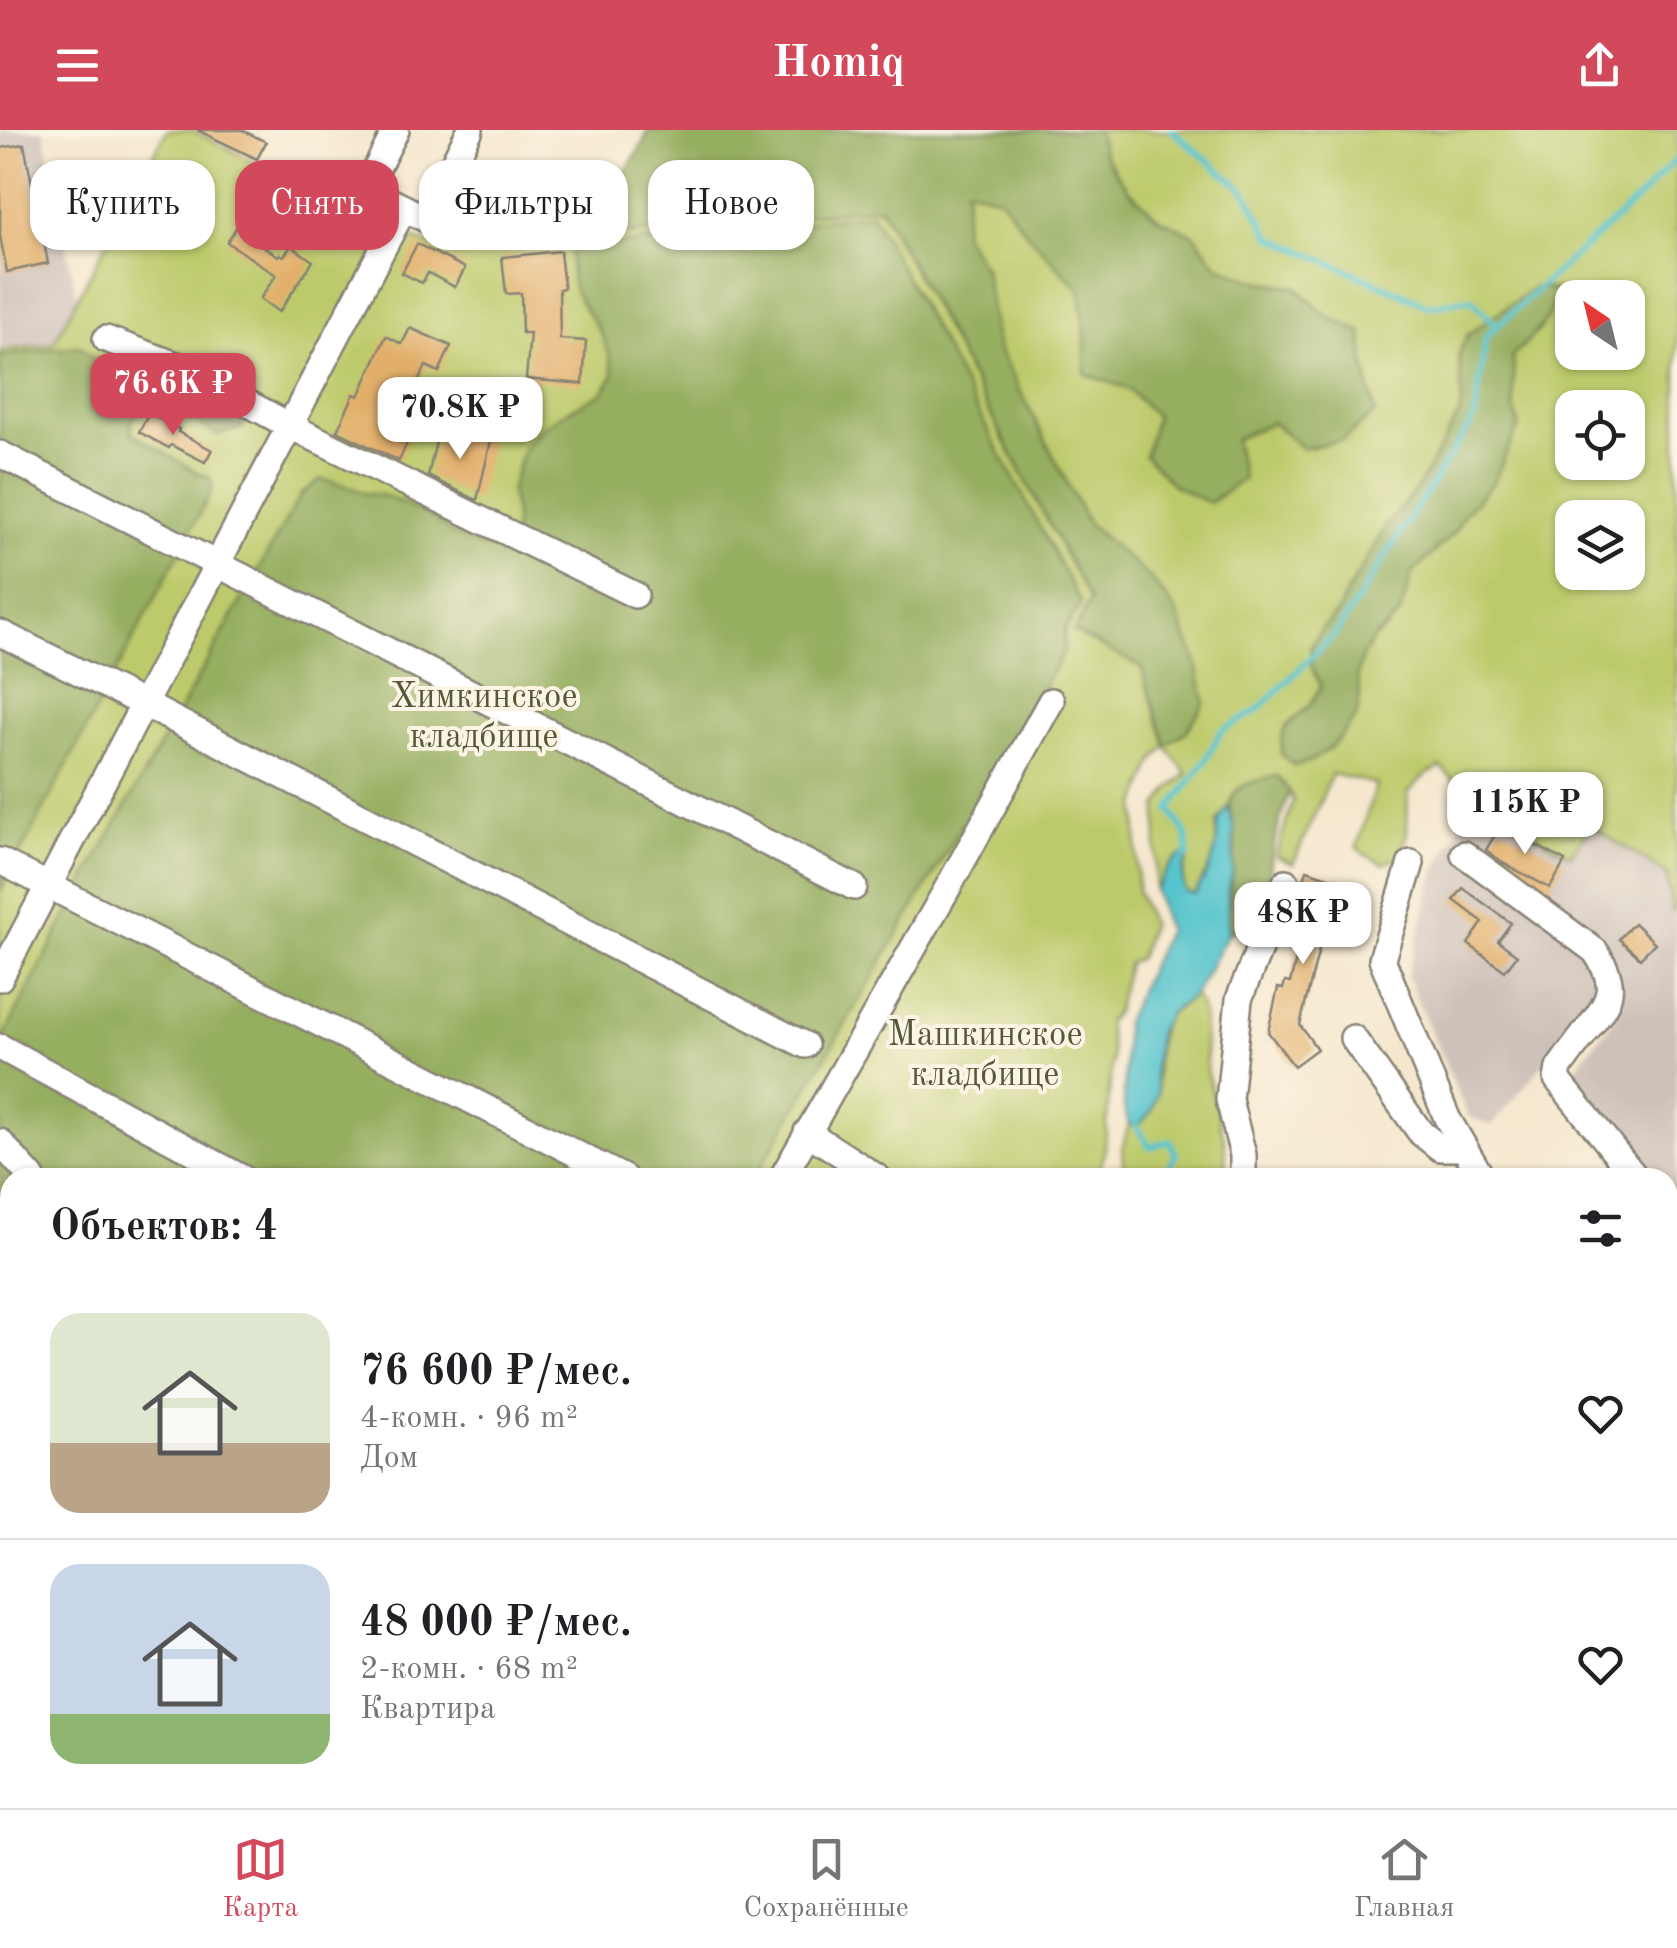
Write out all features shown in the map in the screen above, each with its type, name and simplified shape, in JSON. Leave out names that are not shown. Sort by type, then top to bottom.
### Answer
[{"type":"street","points":[[396,130],[366,190],[426,219],[470,130]]},
{"type":"street","points":[[0,978],[404,208]]},
{"type":"street","points":[[106,338],[178,366],[290,426],[635,594]]},
{"type":"street","points":[[0,454],[854,887]]},
{"type":"street","points":[[0,633],[804,1045]]},
{"type":"street","points":[[787,1168],[1050,701]]},
{"type":"street","points":[[1464,854],[1595,950],[1605,966],[1607,1005],[1559,1068],[1558,1079],[1628,1168]]},
{"type":"street","points":[[0,861],[604,1168]]},
{"type":"street","points":[[1411,864],[1382,959],[1447,1118],[1476,1168]]},
{"type":"street","points":[[1243,1168],[1229,1100],[1239,999],[1286,882]]},
{"type":"street","points":[[1353,1038],[1421,1133],[1440,1148],[1464,1148]]},
{"type":"street","points":[[0,1047],[224,1168]]},
{"type":"street","points":[[807,1132],[863,1168]]},
{"type":"street","points":[[0,1142],[23,1168]]},
{"type":"shaded area","points":[[0,130],[44,130],[50,160],[30,160],[30,250],[67,250],[77,299],[53,345],[0,351]]},
{"type":"shaded area","points":[[1475,802],[1570,854],[1590,826],[1667,874],[1673,911],[1677,904],[1677,1168],[1648,1168],[1570,1075],[1618,1015],[1597,998],[1492,1126],[1468,1116],[1407,976],[1438,866]]},
{"type":"green space","name":"Химкинское кладбище","points":[[167,130],[191,130],[251,160],[235,160],[235,250],[399,250],[399,233],[419,240],[419,250],[458,253],[628,250],[628,234],[648,232],[648,250],[814,250],[814,214],[880,207],[1090,601],[1074,632],[1142,667],[1166,744],[1175,609],[1150,578],[1088,524],[997,346],[984,268],[963,234],[967,187],[1001,198],[1024,230],[1080,290],[1085,374],[1127,388],[1156,416],[1145,456],[1235,439],[1272,422],[1375,414],[1362,333],[1325,315],[1296,287],[1256,281],[1218,266],[1194,235],[1157,217],[1128,189],[1104,155],[1097,130],[1677,130],[1677,904],[1672,912],[1667,874],[1591,826],[1570,855],[1475,802],[1441,767],[1408,792],[1403,854],[1384,864],[1357,847],[1376,784],[1332,774],[1293,864],[1276,856],[1293,800],[1289,791],[1236,791],[1217,822],[1216,847],[1195,894],[1185,892],[1184,868],[1170,865],[1155,891],[1158,807],[1170,788],[1187,774],[1166,746],[1153,762],[1137,805],[1137,891],[1151,924],[1139,958],[1128,963],[1116,1012],[1107,1021],[1112,1056],[1100,1168],[0,1168],[0,351],[53,344],[103,250],[215,250],[215,160],[151,160]],"holes":[[[1542,327],[1513,355],[1514,407],[1492,484],[1464,514],[1455,532],[1411,574],[1407,594],[1387,628],[1372,640],[1362,657],[1355,717],[1331,747],[1287,726],[1310,705],[1321,686],[1312,668],[1322,629],[1336,615],[1388,523],[1416,490],[1459,415],[1459,353]]]},
{"type":"green space","points":[[648,130],[1097,130],[1104,155],[1128,189],[1157,217],[1194,235],[1218,266],[1256,281],[1296,287],[1325,315],[1362,333],[1375,413],[1343,440],[1303,449],[1272,422],[1235,439],[1243,479],[1209,503],[1173,485],[1145,456],[1156,416],[1127,388],[1085,374],[1080,290],[1024,230],[1001,198],[967,188],[963,234],[984,268],[997,346],[1088,524],[1150,578],[1175,609],[1196,660],[1205,702],[1187,731],[1166,745],[1141,667],[1074,632],[1090,601],[881,207],[814,214],[814,160],[648,160],[648,232],[628,234],[628,167]]},
{"type":"green space","name":"Химкинское кладбище","points":[[872,214],[1081,604],[1064,631],[1064,652],[760,1168],[0,1168],[0,1044],[92,867],[301,494],[321,479],[389,497],[433,518],[473,544],[495,549],[513,535],[515,514],[510,491],[524,448],[560,415],[602,393],[614,375],[602,335],[573,286],[571,250],[628,250],[628,243],[648,241],[648,250],[814,250],[814,221]]},
{"type":"green space","points":[[1535,287],[1555,290],[1546,319],[1513,355],[1514,407],[1519,426],[1492,484],[1464,514],[1455,531],[1412,574],[1400,614],[1372,640],[1362,657],[1356,717],[1331,747],[1311,761],[1294,766],[1281,754],[1282,734],[1310,705],[1321,686],[1312,668],[1310,648],[1336,615],[1388,523],[1416,490],[1459,415],[1459,353],[1468,334]]},
{"type":"green space","points":[[79,346],[104,364],[144,364],[244,409],[247,421],[239,429],[215,435],[198,422],[147,405],[131,421],[132,433],[209,477],[213,488],[0,892],[0,356]]},
{"type":"green space","points":[[1277,776],[1289,791],[1275,838],[1267,892],[1259,910],[1228,934],[1234,845],[1231,799],[1248,784]]},
{"type":"green space","points":[[1194,995],[1200,1005],[1207,1073],[1224,1138],[1226,1168],[1123,1168],[1122,1149],[1129,1123],[1137,1126],[1158,1093],[1159,1040],[1171,1013]]},
{"type":"water","points":[[1228,807],[1234,828],[1228,934],[1194,995],[1169,1013],[1158,1031],[1154,1073],[1158,1093],[1151,1112],[1137,1127],[1129,1123],[1124,1107],[1125,1022],[1167,930],[1155,891],[1172,864],[1188,853],[1183,883],[1185,892],[1195,894],[1210,865],[1219,822]]},
{"type":"building","points":[[197,130],[242,130],[266,142],[257,159]]},
{"type":"building","points":[[24,144],[30,174],[30,250],[45,250],[48,263],[7,272],[0,236],[0,148]]},
{"type":"building","points":[[235,230],[235,247],[227,242]]},
{"type":"building","points":[[417,244],[419,250],[429,250],[465,268],[455,287],[428,273],[422,283],[402,273]]},
{"type":"building","points":[[239,250],[269,250],[284,256],[288,250],[297,250],[313,261],[279,312],[260,299],[276,275]]},
{"type":"building","points":[[560,251],[564,288],[559,289],[560,339],[586,341],[583,384],[526,379],[530,333],[522,333],[521,293],[506,294],[502,257]]},
{"type":"building","points":[[410,328],[451,346],[439,372],[426,366],[411,397],[425,403],[399,461],[337,431],[354,394],[359,396],[386,336],[402,344]]},
{"type":"building","points":[[149,413],[212,450],[205,462],[139,432]]},
{"type":"building","points":[[439,429],[491,441],[477,500],[428,476]]},
{"type":"building","points":[[1500,826],[1565,861],[1550,888],[1486,850]]},
{"type":"building","points":[[1307,870],[1340,881],[1300,1025],[1317,1049],[1294,1066],[1268,1032],[1278,988],[1290,983],[1304,929],[1290,925]]},
{"type":"building","points":[[1463,888],[1511,923],[1498,941],[1517,955],[1505,971],[1468,944],[1483,922],[1454,900]]},
{"type":"building","points":[[1634,923],[1655,943],[1640,958],[1619,939]]},
{"type":"waterway","points":[[1171,130],[1245,191],[1271,237],[1430,306],[1471,299],[1497,326]]},
{"type":"waterway","points":[[1184,858],[1188,855],[1186,835],[1170,809],[1204,763],[1221,731],[1257,711],[1336,633],[1475,417],[1486,336],[1641,196],[1677,158]]},
{"type":"waterway","points":[[1136,1120],[1150,1147],[1170,1141],[1176,1155],[1169,1168]]},
{"type":"park label","name":"Машкинское кладбище","points":[[985,1053]]}]
